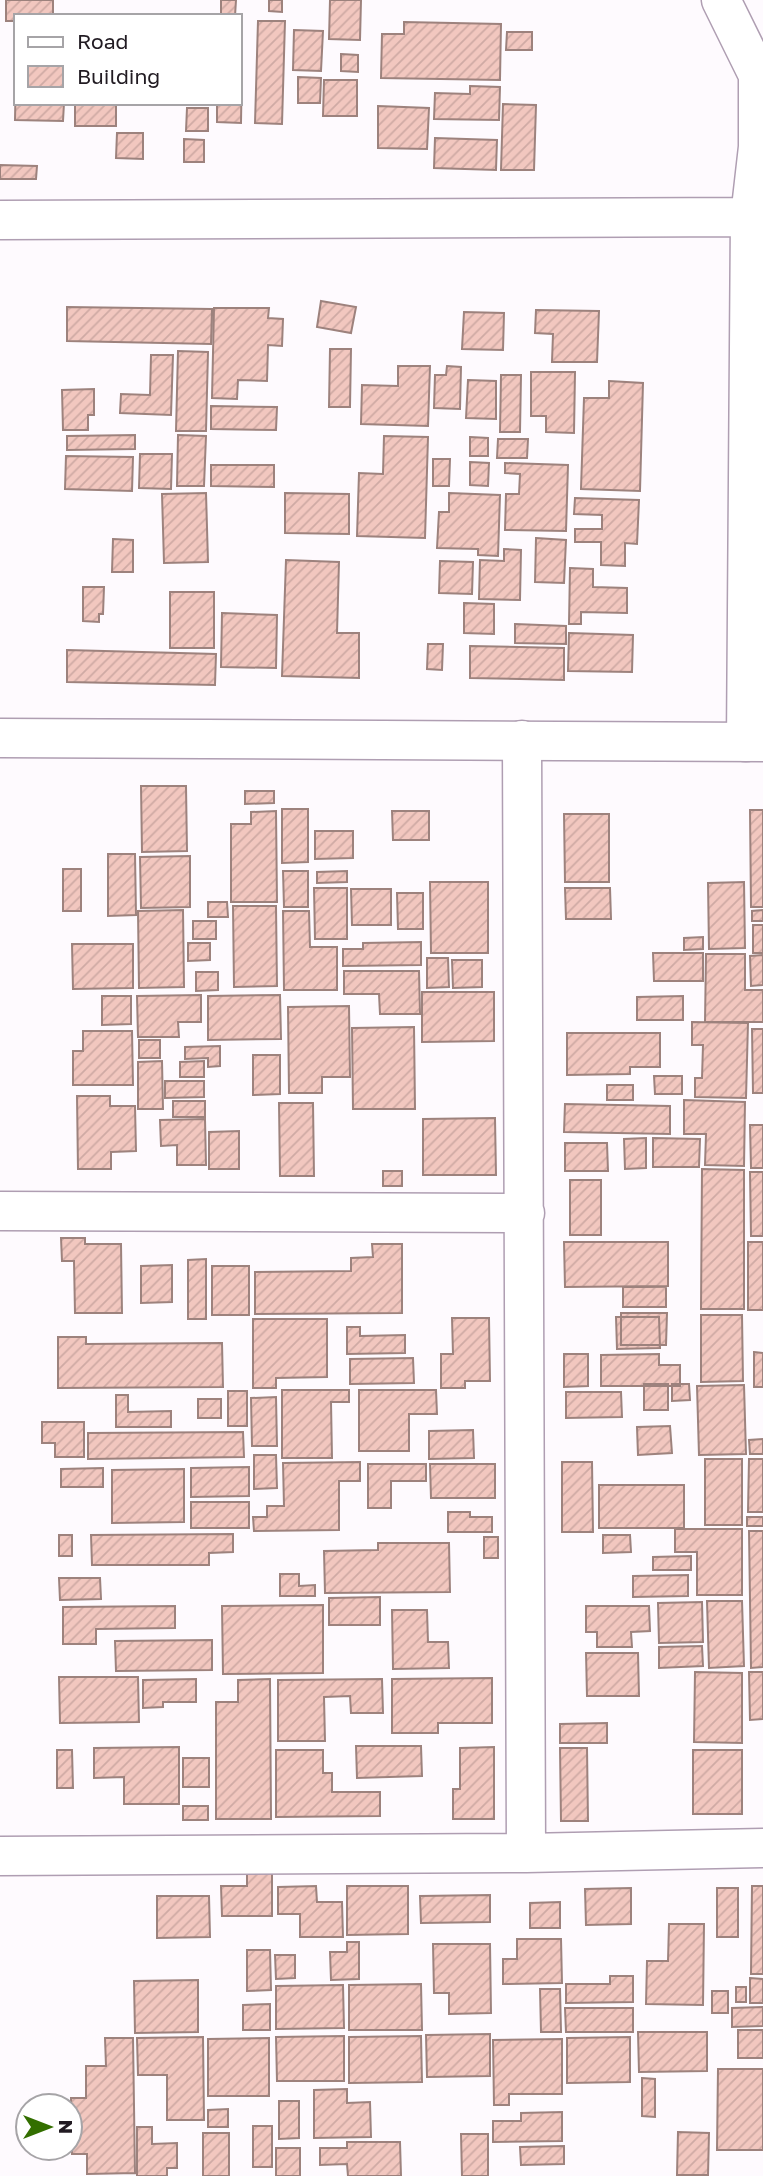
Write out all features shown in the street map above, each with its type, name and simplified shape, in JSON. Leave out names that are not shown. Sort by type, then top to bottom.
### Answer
[{"type":"street","points":[[0,738],[755,742],[750,217],[758,147],[760,77],[721,0]]},
{"type":"street","points":[[0,220],[750,217]]},
{"type":"street","points":[[522,740],[526,1853]]},
{"type":"street","points":[[0,1211],[525,1213]]},
{"type":"street","points":[[0,1856],[526,1853],[763,1848]]},
{"type":"building","points":[[6,0],[53,0],[53,14],[14,14],[14,21],[6,21]]},
{"type":"building","points":[[221,0],[236,0],[235,14],[221,14]]},
{"type":"building","points":[[269,0],[282,0],[282,12],[269,11]]},
{"type":"building","points":[[330,0],[361,0],[360,40],[329,39]]},
{"type":"building","points":[[258,21],[285,21],[282,124],[255,123]]},
{"type":"building","points":[[404,22],[501,24],[500,80],[381,78],[382,34],[404,34]]},
{"type":"building","points":[[294,30],[323,31],[321,71],[293,70]]},
{"type":"building","points":[[507,32],[532,32],[532,50],[506,50]]},
{"type":"building","points":[[341,54],[358,55],[358,72],[341,71]]},
{"type":"building","points":[[298,77],[321,78],[320,103],[298,103]]},
{"type":"building","points":[[324,80],[357,80],[357,116],[323,116]]},
{"type":"building","points":[[470,86],[500,87],[499,120],[434,119],[435,93],[470,94]]},
{"type":"building","points":[[503,104],[536,105],[534,170],[501,170]]},
{"type":"building","points":[[15,105],[64,105],[63,121],[15,120]]},
{"type":"building","points":[[75,105],[116,105],[116,126],[75,126]]},
{"type":"building","points":[[217,105],[241,105],[241,123],[217,122]]},
{"type":"building","points":[[378,106],[429,108],[427,149],[378,148]]},
{"type":"building","points":[[187,108],[208,108],[208,131],[186,131]]},
{"type":"building","points":[[117,133],[143,133],[143,159],[116,158]]},
{"type":"building","points":[[435,138],[497,140],[496,170],[434,168]]},
{"type":"building","points":[[184,139],[204,140],[204,162],[184,162]]},
{"type":"building","points":[[0,165],[37,166],[36,179],[0,179]]},
{"type":"building","points":[[321,301],[356,307],[351,333],[317,327]]},
{"type":"building","points":[[67,307],[212,309],[211,344],[67,341]]},
{"type":"building","points":[[214,308],[269,308],[268,318],[283,319],[282,346],[268,345],[267,381],[238,380],[237,399],[212,398]]},
{"type":"building","points":[[536,310],[599,311],[597,362],[552,362],[553,334],[535,333]]},
{"type":"building","points":[[464,312],[504,313],[503,350],[462,349]]},
{"type":"building","points":[[330,349],[351,349],[350,407],[329,407]]},
{"type":"building","points":[[178,351],[208,352],[206,431],[176,431]]},
{"type":"building","points":[[151,355],[173,355],[171,415],[120,413],[121,394],[150,395]]},
{"type":"building","points":[[398,366],[430,366],[428,426],[361,424],[362,385],[398,386]]},
{"type":"building","points":[[447,366],[461,367],[460,409],[434,408],[435,375],[446,375]]},
{"type":"building","points":[[531,372],[575,372],[574,433],[546,432],[546,416],[531,416]]},
{"type":"building","points":[[501,375],[521,375],[520,432],[500,432]]},
{"type":"building","points":[[468,380],[496,381],[496,419],[466,418]]},
{"type":"building","points":[[609,381],[643,383],[640,491],[581,489],[584,398],[609,398]]},
{"type":"building","points":[[94,389],[94,415],[88,415],[88,430],[63,430],[62,390]]},
{"type":"building","points":[[211,406],[277,407],[276,430],[211,429]]},
{"type":"building","points":[[135,435],[135,449],[67,450],[67,436]]},
{"type":"building","points":[[178,435],[206,436],[204,486],[177,486]]},
{"type":"building","points":[[384,436],[428,437],[425,538],[357,536],[359,473],[383,474]]},
{"type":"building","points":[[470,437],[488,438],[488,456],[470,456]]},
{"type":"building","points":[[498,439],[528,439],[527,458],[497,458]]},
{"type":"building","points":[[140,454],[172,454],[171,489],[139,488]]},
{"type":"building","points":[[66,456],[133,457],[132,491],[65,489]]},
{"type":"building","points":[[433,459],[450,459],[449,486],[433,486]]},
{"type":"building","points":[[470,462],[489,463],[488,486],[470,485]]},
{"type":"building","points":[[505,463],[568,465],[566,531],[505,530],[506,494],[519,494],[520,474],[505,473]]},
{"type":"building","points":[[211,465],[274,465],[274,487],[211,486]]},
{"type":"building","points":[[206,493],[208,562],[164,563],[162,494]]},
{"type":"building","points":[[285,493],[349,494],[349,534],[285,533]]},
{"type":"building","points":[[449,493],[500,495],[498,556],[478,555],[478,549],[437,548],[439,512],[449,512]]},
{"type":"building","points":[[575,498],[639,500],[637,544],[625,543],[625,566],[601,565],[601,542],[575,542],[575,529],[602,529],[602,515],[574,514]]},
{"type":"building","points":[[536,538],[566,540],[564,583],[535,582]]},
{"type":"building","points":[[113,539],[133,540],[133,572],[112,572]]},
{"type":"building","points":[[504,549],[521,550],[520,600],[479,599],[480,560],[504,561]]},
{"type":"building","points":[[286,560],[339,562],[337,633],[359,633],[359,678],[282,676]]},
{"type":"building","points":[[440,561],[473,562],[472,594],[439,593]]},
{"type":"building","points":[[570,568],[593,569],[593,587],[627,588],[627,613],[581,612],[581,624],[569,624]]},
{"type":"building","points":[[83,587],[104,587],[103,614],[99,614],[99,622],[83,621]]},
{"type":"building","points":[[170,592],[214,592],[214,648],[170,648]]},
{"type":"building","points":[[464,603],[494,604],[494,634],[464,633]]},
{"type":"building","points":[[222,613],[277,615],[276,668],[221,667]]},
{"type":"building","points":[[515,624],[566,626],[566,644],[515,643]]},
{"type":"building","points":[[569,633],[633,635],[632,672],[568,671]]},
{"type":"building","points":[[428,644],[443,644],[442,670],[427,669]]},
{"type":"building","points":[[470,646],[564,648],[564,680],[470,678]]},
{"type":"building","points":[[67,650],[216,654],[215,685],[67,682]]},
{"type":"building","points":[[141,786],[186,786],[187,851],[142,852]]},
{"type":"building","points":[[245,791],[274,791],[274,803],[245,804]]},
{"type":"building","points":[[282,809],[308,809],[308,862],[282,863]]},
{"type":"building","points":[[750,810],[763,810],[763,907],[751,907]]},
{"type":"building","points":[[276,811],[277,902],[231,902],[231,824],[251,824],[251,812]]},
{"type":"building","points":[[392,811],[429,811],[429,840],[393,840]]},
{"type":"building","points":[[564,814],[609,814],[609,882],[565,882]]},
{"type":"building","points":[[315,831],[353,831],[353,858],[315,859]]},
{"type":"building","points":[[108,854],[135,854],[136,915],[108,916]]},
{"type":"building","points":[[190,856],[190,907],[141,908],[140,857]]},
{"type":"building","points":[[63,869],[81,869],[81,911],[63,911]]},
{"type":"building","points":[[283,871],[308,871],[308,907],[284,907]]},
{"type":"building","points":[[347,871],[347,882],[317,883],[317,872]]},
{"type":"building","points":[[430,882],[488,882],[488,953],[431,953]]},
{"type":"building","points":[[744,882],[745,948],[709,949],[708,883]]},
{"type":"building","points":[[314,888],[347,888],[347,939],[315,939]]},
{"type":"building","points":[[565,888],[610,888],[611,919],[566,919]]},
{"type":"building","points":[[351,889],[391,889],[391,925],[352,925]]},
{"type":"building","points":[[397,893],[423,893],[423,929],[398,929]]},
{"type":"building","points":[[208,902],[227,902],[228,917],[208,917]]},
{"type":"building","points":[[233,906],[276,906],[277,986],[234,987]]},
{"type":"building","points":[[183,910],[184,987],[139,988],[138,911]]},
{"type":"building","points":[[763,910],[763,921],[752,921],[752,911]]},
{"type":"building","points":[[283,911],[309,911],[310,947],[337,947],[337,990],[284,990]]},
{"type":"building","points":[[193,921],[216,921],[216,939],[193,939]]},
{"type":"building","points":[[753,925],[763,925],[763,953],[753,953]]},
{"type":"building","points":[[703,937],[703,949],[684,950],[684,938]]},
{"type":"building","points":[[421,942],[421,965],[343,966],[343,949],[363,949],[363,943]]},
{"type":"building","points":[[188,943],[210,943],[210,960],[188,961]]},
{"type":"building","points":[[72,944],[133,944],[133,988],[73,989]]},
{"type":"building","points":[[653,953],[703,953],[703,981],[654,981]]},
{"type":"building","points":[[706,954],[745,954],[745,990],[763,990],[763,1022],[705,1022]]},
{"type":"building","points":[[763,955],[763,985],[751,986],[750,956]]},
{"type":"building","points":[[427,958],[448,958],[449,987],[427,988]]},
{"type":"building","points":[[452,960],[482,960],[482,987],[453,988]]},
{"type":"building","points":[[344,971],[419,971],[420,1014],[380,1014],[379,994],[344,994]]},
{"type":"building","points":[[196,972],[218,972],[218,990],[196,991]]},
{"type":"building","points":[[422,992],[494,992],[494,1041],[422,1042]]},
{"type":"building","points":[[201,995],[201,1022],[178,1022],[179,1037],[138,1037],[137,996]]},
{"type":"building","points":[[280,995],[281,1039],[208,1040],[208,996]]},
{"type":"building","points":[[102,996],[131,996],[131,1024],[102,1025]]},
{"type":"building","points":[[683,996],[683,1020],[637,1020],[637,997]]},
{"type":"building","points":[[349,1006],[350,1077],[322,1077],[322,1093],[289,1093],[288,1007]]},
{"type":"building","points":[[692,1022],[748,1023],[746,1098],[695,1097],[695,1078],[702,1078],[703,1045],[692,1045]]},
{"type":"building","points":[[414,1027],[415,1109],[353,1109],[352,1028]]},
{"type":"building","points":[[752,1029],[763,1029],[763,1093],[753,1093]]},
{"type":"building","points":[[83,1031],[132,1031],[133,1085],[73,1085],[73,1051],[83,1051]]},
{"type":"building","points":[[567,1033],[660,1033],[660,1067],[630,1067],[630,1074],[567,1075]]},
{"type":"building","points":[[139,1040],[160,1040],[160,1058],[139,1058]]},
{"type":"building","points":[[220,1046],[220,1066],[208,1067],[208,1058],[185,1059],[185,1047]]},
{"type":"building","points":[[253,1055],[280,1055],[280,1094],[253,1095]]},
{"type":"building","points":[[162,1061],[163,1109],[138,1109],[138,1062]]},
{"type":"building","points":[[204,1061],[204,1077],[180,1077],[180,1062]]},
{"type":"building","points":[[654,1076],[682,1076],[682,1094],[655,1094]]},
{"type":"building","points":[[165,1081],[204,1081],[204,1097],[165,1098]]},
{"type":"building","points":[[607,1085],[633,1085],[633,1100],[607,1100]]},
{"type":"building","points":[[77,1096],[110,1096],[110,1106],[135,1106],[136,1151],[111,1152],[111,1169],[78,1169]]},
{"type":"building","points":[[684,1100],[745,1102],[744,1166],[705,1165],[706,1134],[684,1134]]},
{"type":"building","points":[[173,1101],[205,1101],[205,1117],[173,1117]]},
{"type":"building","points":[[279,1103],[313,1103],[314,1176],[280,1176]]},
{"type":"building","points":[[565,1104],[670,1106],[670,1134],[564,1132]]},
{"type":"building","points":[[495,1118],[496,1175],[423,1175],[423,1119]]},
{"type":"building","points":[[205,1119],[206,1165],[177,1165],[177,1145],[161,1146],[160,1120]]},
{"type":"building","points":[[750,1125],[763,1125],[763,1168],[751,1168]]},
{"type":"building","points":[[239,1131],[239,1169],[209,1169],[209,1132]]},
{"type":"building","points":[[646,1138],[646,1168],[625,1169],[624,1139]]},
{"type":"building","points":[[653,1138],[700,1139],[699,1167],[653,1167]]},
{"type":"building","points":[[565,1143],[607,1143],[608,1171],[565,1171]]},
{"type":"building","points":[[702,1169],[744,1170],[744,1309],[701,1309]]},
{"type":"building","points":[[383,1171],[402,1171],[402,1186],[383,1186]]},
{"type":"building","points":[[750,1172],[763,1172],[763,1236],[751,1236]]},
{"type":"building","points":[[570,1180],[601,1180],[601,1235],[570,1235]]},
{"type":"building","points":[[61,1238],[85,1238],[85,1244],[121,1244],[122,1313],[75,1313],[74,1261],[62,1261]]},
{"type":"building","points":[[564,1242],[668,1242],[668,1286],[565,1287]]},
{"type":"building","points":[[748,1242],[763,1242],[763,1310],[748,1310]]},
{"type":"building","points":[[372,1244],[402,1244],[402,1313],[255,1314],[255,1272],[351,1271],[351,1258],[373,1257]]},
{"type":"building","points":[[206,1259],[206,1319],[188,1319],[188,1260]]},
{"type":"building","points":[[172,1265],[172,1302],[141,1303],[141,1266]]},
{"type":"building","points":[[212,1266],[249,1266],[249,1315],[212,1315]]},
{"type":"building","points":[[623,1287],[666,1287],[666,1307],[623,1307]]},
{"type":"building","points":[[621,1313],[667,1313],[666,1345],[621,1345]]},
{"type":"building","points":[[701,1315],[742,1315],[743,1381],[701,1382]]},
{"type":"building","points":[[616,1317],[659,1317],[660,1348],[617,1349]]},
{"type":"building","points":[[452,1318],[489,1318],[490,1381],[465,1381],[465,1388],[441,1388],[441,1354],[453,1354]]},
{"type":"building","points":[[253,1319],[327,1319],[327,1377],[276,1378],[276,1388],[253,1388]]},
{"type":"building","points":[[347,1327],[360,1327],[360,1336],[405,1335],[405,1353],[347,1354]]},
{"type":"building","points":[[58,1337],[86,1337],[86,1344],[222,1343],[223,1387],[58,1388]]},
{"type":"building","points":[[754,1352],[763,1353],[763,1387],[754,1387]]},
{"type":"building","points":[[564,1354],[588,1354],[588,1386],[564,1387]]},
{"type":"building","points":[[659,1354],[659,1365],[680,1365],[680,1386],[601,1386],[601,1355]]},
{"type":"building","points":[[413,1358],[414,1383],[350,1384],[350,1359]]},
{"type":"building","points":[[644,1384],[668,1384],[668,1410],[644,1410]]},
{"type":"building","points":[[672,1384],[689,1384],[690,1400],[672,1401]]},
{"type":"building","points":[[744,1385],[746,1454],[699,1455],[697,1386]]},
{"type":"building","points":[[282,1390],[349,1390],[349,1402],[331,1402],[332,1458],[282,1458]]},
{"type":"building","points":[[359,1390],[436,1390],[437,1414],[409,1414],[409,1451],[359,1451]]},
{"type":"building","points":[[228,1391],[247,1391],[247,1426],[228,1426]]},
{"type":"building","points":[[566,1392],[621,1392],[622,1417],[566,1418]]},
{"type":"building","points":[[116,1395],[128,1395],[128,1412],[171,1411],[171,1427],[116,1427]]},
{"type":"building","points":[[276,1397],[277,1446],[252,1446],[251,1398]]},
{"type":"building","points":[[198,1399],[221,1399],[221,1418],[198,1418]]},
{"type":"building","points":[[42,1422],[84,1422],[84,1457],[55,1457],[55,1443],[42,1443]]},
{"type":"building","points":[[670,1426],[672,1453],[638,1455],[637,1427]]},
{"type":"building","points":[[473,1430],[474,1458],[429,1459],[429,1431]]},
{"type":"building","points":[[243,1432],[244,1457],[88,1459],[88,1433]]},
{"type":"building","points":[[763,1439],[763,1454],[750,1454],[749,1440]]},
{"type":"building","points":[[254,1455],[276,1455],[277,1488],[254,1489]]},
{"type":"building","points":[[705,1459],[742,1459],[742,1525],[705,1525]]},
{"type":"building","points":[[749,1459],[763,1459],[763,1512],[748,1512]]},
{"type":"building","points":[[360,1462],[360,1481],[339,1481],[339,1530],[254,1531],[253,1517],[267,1517],[267,1506],[284,1506],[283,1463]]},
{"type":"building","points":[[562,1462],[592,1462],[593,1532],[562,1532]]},
{"type":"building","points":[[368,1464],[426,1464],[426,1481],[391,1481],[391,1508],[368,1508]]},
{"type":"building","points":[[430,1464],[495,1464],[495,1498],[431,1498]]},
{"type":"building","points":[[249,1467],[249,1496],[191,1497],[191,1468]]},
{"type":"building","points":[[103,1468],[103,1487],[61,1487],[61,1469]]},
{"type":"building","points":[[184,1469],[184,1522],[112,1523],[112,1470]]},
{"type":"building","points":[[599,1485],[684,1485],[684,1528],[599,1528]]},
{"type":"building","points":[[191,1502],[249,1502],[249,1528],[191,1528]]},
{"type":"building","points":[[448,1512],[470,1512],[470,1517],[492,1517],[492,1532],[448,1532]]},
{"type":"building","points":[[747,1517],[763,1517],[763,1526],[747,1526]]},
{"type":"building","points":[[675,1529],[742,1529],[742,1595],[697,1595],[697,1552],[675,1552]]},
{"type":"building","points":[[749,1531],[763,1531],[763,1667],[751,1668]]},
{"type":"building","points":[[233,1534],[233,1552],[209,1553],[209,1565],[92,1565],[91,1535]]},
{"type":"building","points":[[59,1535],[72,1535],[72,1556],[59,1556]]},
{"type":"building","points":[[603,1535],[630,1535],[631,1552],[603,1553]]},
{"type":"building","points":[[484,1537],[498,1537],[498,1558],[484,1558]]},
{"type":"building","points":[[378,1543],[449,1543],[450,1592],[325,1593],[324,1551],[378,1550]]},
{"type":"building","points":[[691,1556],[691,1570],[653,1570],[653,1557]]},
{"type":"building","points":[[280,1574],[299,1574],[299,1586],[315,1585],[315,1596],[280,1596]]},
{"type":"building","points":[[688,1575],[688,1596],[633,1597],[633,1576]]},
{"type":"building","points":[[59,1578],[100,1578],[101,1599],[60,1600]]},
{"type":"building","points":[[380,1597],[380,1625],[329,1625],[329,1598]]},
{"type":"building","points":[[707,1601],[742,1601],[744,1666],[709,1668]]},
{"type":"building","points":[[702,1602],[703,1642],[659,1643],[658,1603]]},
{"type":"building","points":[[323,1605],[323,1673],[223,1674],[222,1606]]},
{"type":"building","points":[[175,1606],[175,1628],[96,1629],[96,1644],[63,1644],[63,1607]]},
{"type":"building","points":[[586,1606],[649,1606],[650,1631],[631,1632],[632,1647],[597,1647],[597,1632],[586,1632]]},
{"type":"building","points":[[392,1610],[427,1610],[428,1642],[448,1642],[449,1668],[393,1669]]},
{"type":"building","points":[[212,1640],[212,1670],[116,1671],[115,1641]]},
{"type":"building","points":[[702,1646],[703,1666],[659,1668],[659,1647]]},
{"type":"building","points":[[586,1653],[638,1653],[639,1696],[587,1696]]},
{"type":"building","points":[[695,1672],[742,1673],[742,1743],[694,1742]]},
{"type":"building","points":[[749,1672],[763,1672],[763,1719],[750,1720]]},
{"type":"building","points":[[59,1677],[138,1677],[139,1722],[60,1723]]},
{"type":"building","points":[[492,1678],[492,1723],[438,1723],[438,1733],[392,1733],[392,1679]]},
{"type":"building","points":[[196,1679],[196,1702],[163,1702],[163,1707],[143,1708],[143,1680]]},
{"type":"building","points":[[270,1679],[271,1819],[216,1819],[216,1702],[238,1702],[238,1680]]},
{"type":"building","points":[[382,1679],[383,1713],[351,1713],[350,1696],[324,1697],[325,1741],[278,1741],[278,1680]]},
{"type":"building","points":[[607,1723],[607,1743],[560,1743],[560,1724]]},
{"type":"building","points":[[356,1746],[421,1746],[422,1776],[357,1778]]},
{"type":"building","points":[[179,1747],[179,1804],[124,1804],[124,1777],[94,1778],[94,1748]]},
{"type":"building","points":[[494,1747],[494,1819],[453,1819],[453,1789],[460,1789],[460,1748]]},
{"type":"building","points":[[560,1748],[587,1748],[588,1821],[561,1821]]},
{"type":"building","points":[[57,1750],[72,1750],[73,1788],[57,1788]]},
{"type":"building","points":[[276,1750],[323,1750],[323,1773],[332,1773],[332,1792],[380,1792],[380,1816],[276,1817]]},
{"type":"building","points":[[693,1750],[742,1750],[742,1814],[693,1814]]},
{"type":"building","points":[[183,1758],[209,1758],[209,1787],[183,1787]]},
{"type":"building","points":[[183,1806],[208,1806],[208,1820],[183,1820]]},
{"type":"building","points":[[272,1872],[272,1916],[222,1916],[221,1886],[247,1886],[247,1873]]},
{"type":"building","points":[[316,1886],[317,1902],[342,1902],[343,1937],[300,1937],[300,1914],[278,1914],[278,1887]]},
{"type":"building","points":[[347,1886],[408,1886],[408,1934],[347,1935]]},
{"type":"building","points":[[752,1886],[763,1886],[763,1974],[751,1974]]},
{"type":"building","points":[[631,1888],[631,1924],[586,1925],[585,1889]]},
{"type":"building","points":[[717,1888],[738,1888],[738,1937],[717,1937]]},
{"type":"building","points":[[490,1895],[490,1922],[421,1923],[420,1896]]},
{"type":"building","points":[[157,1896],[209,1896],[210,1937],[157,1938]]},
{"type":"building","points":[[560,1902],[560,1928],[530,1928],[530,1903]]},
{"type":"building","points":[[669,1924],[704,1924],[703,2005],[646,2004],[647,1961],[668,1961]]},
{"type":"building","points":[[517,1939],[561,1939],[562,1983],[503,1984],[503,1959],[517,1959]]},
{"type":"building","points":[[347,1942],[359,1942],[359,1979],[331,1980],[330,1952],[347,1952]]},
{"type":"building","points":[[433,1944],[490,1944],[491,2013],[449,2014],[449,1993],[434,1993]]},
{"type":"building","points":[[247,1950],[270,1950],[271,1990],[247,1991]]},
{"type":"building","points":[[275,1955],[295,1955],[295,1978],[276,1979]]},
{"type":"building","points":[[610,1976],[633,1976],[633,2002],[566,2003],[566,1984],[610,1984]]},
{"type":"building","points":[[750,1978],[763,1979],[763,2003],[750,2003]]},
{"type":"building","points":[[198,1980],[198,2032],[135,2033],[134,1981]]},
{"type":"building","points":[[421,1984],[422,2030],[349,2030],[349,1985]]},
{"type":"building","points":[[343,1985],[344,2028],[276,2029],[276,1986]]},
{"type":"building","points":[[736,1987],[746,1987],[746,2002],[736,2002]]},
{"type":"building","points":[[540,1989],[560,1989],[561,2032],[541,2032]]},
{"type":"building","points":[[712,1991],[728,1991],[728,2013],[712,2013]]},
{"type":"building","points":[[270,2004],[270,2030],[243,2030],[243,2005]]},
{"type":"building","points":[[763,2007],[763,2026],[732,2027],[732,2008]]},
{"type":"building","points":[[565,2008],[633,2008],[633,2032],[566,2032]]},
{"type":"building","points":[[738,2030],[763,2030],[763,2058],[738,2058]]},
{"type":"building","points":[[638,2032],[707,2032],[707,2071],[639,2072]]},
{"type":"building","points":[[490,2034],[490,2076],[427,2077],[426,2035]]},
{"type":"building","points":[[344,2036],[344,2081],[277,2081],[276,2037]]},
{"type":"building","points":[[421,2036],[422,2082],[349,2083],[349,2037]]},
{"type":"building","points":[[203,2037],[204,2120],[167,2120],[167,2075],[138,2075],[137,2038]]},
{"type":"building","points":[[630,2037],[630,2082],[567,2083],[567,2038]]},
{"type":"building","points":[[105,2038],[133,2038],[135,2173],[87,2174],[87,2154],[84,2154],[86,2066],[106,2066]]},
{"type":"building","points":[[269,2038],[269,2096],[208,2096],[208,2039]]},
{"type":"building","points":[[562,2039],[562,2094],[509,2094],[509,2105],[494,2105],[493,2040]]},
{"type":"building","points":[[718,2069],[763,2069],[763,2150],[717,2150]]},
{"type":"building","points":[[642,2078],[655,2079],[655,2117],[642,2116]]},
{"type":"building","points":[[347,2089],[347,2103],[370,2102],[371,2137],[314,2138],[314,2090]]},
{"type":"building","points":[[279,2101],[299,2101],[299,2138],[279,2139]]},
{"type":"building","points":[[228,2109],[228,2127],[208,2127],[208,2110]]},
{"type":"building","points":[[562,2112],[562,2141],[493,2142],[493,2121],[521,2121],[521,2113]]},
{"type":"building","points":[[253,2126],[272,2126],[272,2167],[253,2167]]},
{"type":"building","points":[[137,2127],[152,2127],[152,2144],[177,2143],[177,2168],[167,2168],[167,2176],[137,2176]]},
{"type":"building","points":[[678,2132],[709,2133],[708,2175],[677,2175]]},
{"type":"building","points":[[203,2133],[229,2133],[229,2176],[203,2176]]},
{"type":"building","points":[[461,2134],[488,2134],[488,2176],[462,2176]]},
{"type":"building","points":[[347,2142],[400,2142],[401,2176],[348,2176],[347,2164],[320,2165],[320,2148],[347,2148]]},
{"type":"building","points":[[564,2146],[564,2164],[521,2165],[520,2147]]},
{"type":"building","points":[[276,2148],[300,2148],[300,2176],[276,2176]]}]
